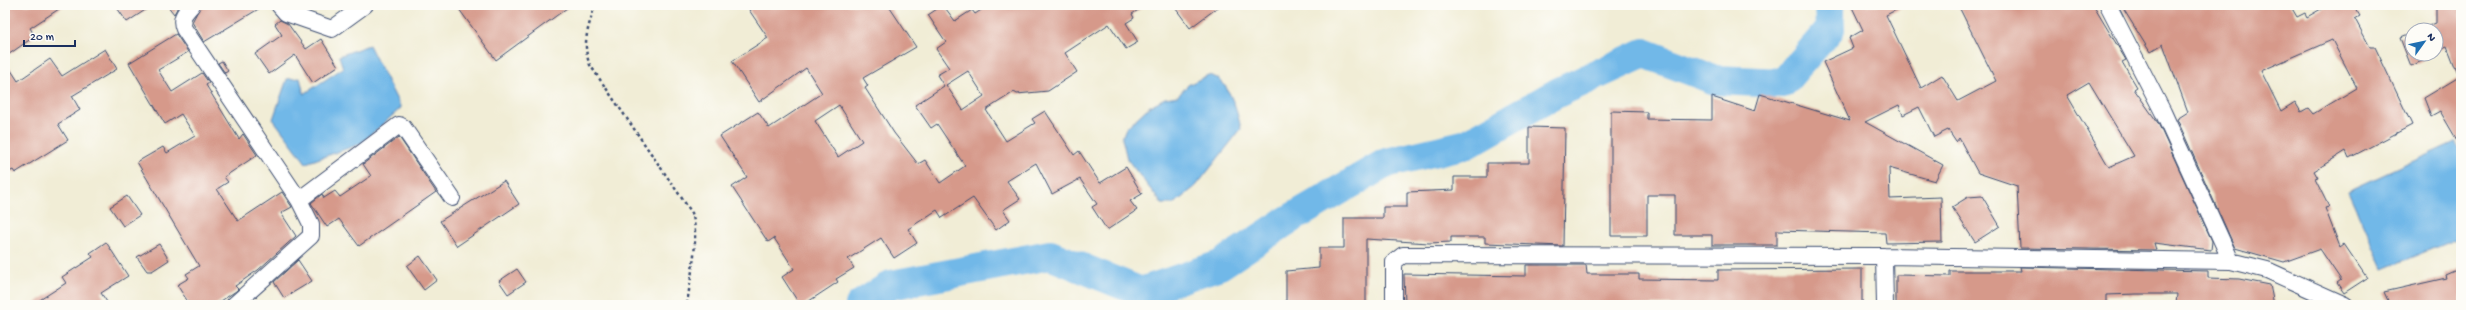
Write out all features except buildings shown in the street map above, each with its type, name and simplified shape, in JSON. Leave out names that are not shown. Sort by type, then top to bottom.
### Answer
[{"type":"street","points":[[192,5],[182,16],[181,23],[184,30],[299,200],[311,224],[311,236],[234,305]]},
{"type":"street","points":[[279,5],[286,13],[332,29],[365,5]]},
{"type":"street","points":[[2108,5],[2163,112],[2231,261]]},
{"type":"street","points":[[299,200],[398,124],[403,126],[452,198]]},
{"type":"street","points":[[1394,305],[1394,262],[1403,255],[1884,256],[2231,261],[2266,270],[2345,305]]},
{"type":"street","points":[[1884,256],[1884,305]]},
{"type":"path","points":[[595,5],[584,42],[584,52],[590,65],[692,213],[695,223],[687,305]]},
{"type":"water","points":[[369,45],[401,108],[360,144],[306,163],[273,119],[287,79],[300,78],[304,94],[343,68],[339,56]]},
{"type":"water","points":[[1208,75],[1219,79],[1228,90],[1236,110],[1241,129],[1196,186],[1174,204],[1162,204],[1127,159],[1122,138],[1126,128],[1150,106],[1165,98],[1178,96],[1188,85]]},
{"type":"water","points":[[2455,142],[2461,153],[2461,237],[2383,269],[2348,191]]},
{"type":"waterway","points":[[860,305],[891,285],[1050,255],[1141,292],[1220,265],[1285,222],[1386,163],[1467,144],[1557,93],[1644,53],[1715,80],[1783,83],[1830,29],[1829,5]]}]
